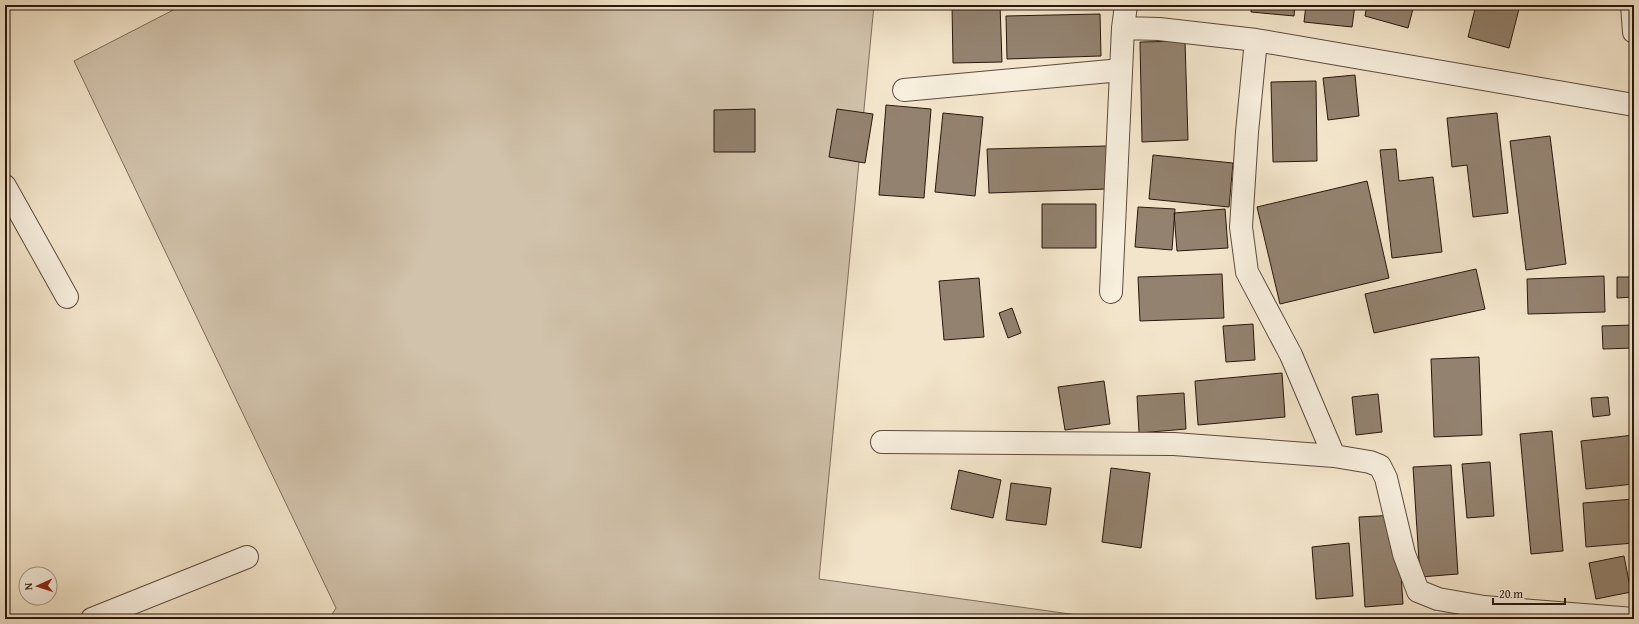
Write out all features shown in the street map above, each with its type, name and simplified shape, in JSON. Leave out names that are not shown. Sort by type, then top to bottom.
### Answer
[{"type":"street","points":[[1112,292],[1123,28],[1126,5]]},
{"type":"street","points":[[1632,5],[1634,32]]},
{"type":"street","points":[[1123,28],[1159,29],[1256,40],[1634,105]]},
{"type":"street","points":[[1256,40],[1247,132],[1241,227],[1247,272],[1291,355],[1334,456]]},
{"type":"street","points":[[904,90],[1121,70]]},
{"type":"street","points":[[5,186],[67,297]]},
{"type":"street","points":[[882,442],[1174,444],[1334,456],[1370,462],[1380,466],[1386,478],[1404,554],[1418,591],[1438,600],[1484,607],[1634,619]]},
{"type":"street","points":[[92,619],[248,557]]},
{"type":"shaded area","points":[[183,5],[874,5],[819,579],[1106,619],[329,619],[336,608],[74,61]]},
{"type":"building","points":[[952,5],[1000,5],[1002,62],[953,63]]},
{"type":"building","points":[[1252,5],[1295,5],[1294,16],[1251,12]]},
{"type":"building","points":[[1306,5],[1355,5],[1352,27],[1304,22]]},
{"type":"building","points":[[1367,5],[1414,5],[1408,28],[1365,16]]},
{"type":"building","points":[[1476,5],[1520,5],[1509,48],[1468,37]]},
{"type":"building","points":[[1100,14],[1101,56],[1007,59],[1006,16]]},
{"type":"building","points":[[1185,41],[1188,140],[1142,142],[1140,42]]},
{"type":"building","points":[[1355,75],[1359,116],[1328,120],[1323,78]]},
{"type":"building","points":[[1316,81],[1317,161],[1273,162],[1271,82]]},
{"type":"building","points":[[886,105],[931,109],[924,198],[879,195]]},
{"type":"building","points":[[755,109],[755,152],[714,152],[714,110]]},
{"type":"building","points":[[837,109],[873,114],[865,163],[829,157]]},
{"type":"building","points":[[943,113],[983,117],[975,196],[935,192]]},
{"type":"building","points":[[1497,113],[1508,213],[1473,217],[1467,165],[1452,167],[1447,118]]},
{"type":"building","points":[[1550,136],[1566,264],[1526,270],[1510,141]]},
{"type":"building","points":[[1107,146],[1108,189],[989,193],[987,149]]},
{"type":"building","points":[[1396,149],[1399,181],[1433,177],[1442,252],[1392,258],[1380,150]]},
{"type":"building","points":[[1153,155],[1233,163],[1229,207],[1149,199]]},
{"type":"building","points":[[1367,181],[1389,278],[1280,304],[1257,207]]},
{"type":"building","points":[[1042,204],[1096,204],[1096,248],[1042,248]]},
{"type":"building","points":[[1138,207],[1175,209],[1172,250],[1135,247]]},
{"type":"building","points":[[1225,209],[1228,248],[1177,251],[1174,213]]},
{"type":"building","points":[[1476,269],[1485,309],[1374,333],[1365,294]]},
{"type":"building","points":[[1222,274],[1224,318],[1140,321],[1138,277]]},
{"type":"building","points":[[1604,276],[1605,312],[1528,314],[1527,279]]},
{"type":"building","points":[[1617,277],[1634,277],[1634,297],[1617,298]]},
{"type":"building","points":[[979,278],[984,337],[944,340],[939,281]]},
{"type":"building","points":[[1012,308],[1021,333],[1008,338],[999,313]]},
{"type":"building","points":[[1253,324],[1255,360],[1226,362],[1223,326]]},
{"type":"building","points":[[1634,325],[1634,348],[1603,349],[1602,326]]},
{"type":"building","points":[[1479,357],[1482,435],[1434,437],[1431,359]]},
{"type":"building","points":[[1282,373],[1285,417],[1198,425],[1195,381]]},
{"type":"building","points":[[1104,381],[1110,424],[1065,430],[1058,387]]},
{"type":"building","points":[[1184,393],[1186,429],[1139,433],[1137,396]]},
{"type":"building","points":[[1378,394],[1382,432],[1356,435],[1352,397]]},
{"type":"building","points":[[1608,397],[1610,415],[1593,417],[1591,398]]},
{"type":"building","points":[[1552,431],[1563,551],[1531,554],[1520,434]]},
{"type":"building","points":[[1634,435],[1634,484],[1586,489],[1581,441]]},
{"type":"building","points":[[1490,462],[1494,516],[1467,518],[1462,464]]},
{"type":"building","points":[[1451,465],[1458,574],[1420,577],[1413,467]]},
{"type":"building","points":[[1111,468],[1150,473],[1141,548],[1102,542]]},
{"type":"building","points":[[959,470],[1001,480],[993,518],[951,509]]},
{"type":"building","points":[[1011,483],[1051,488],[1046,525],[1006,520]]},
{"type":"building","points":[[1634,499],[1634,543],[1586,547],[1583,503]]},
{"type":"building","points":[[1397,515],[1403,604],[1365,607],[1359,517]]},
{"type":"building","points":[[1349,543],[1353,596],[1316,599],[1312,547]]},
{"type":"building","points":[[1624,556],[1631,592],[1596,599],[1589,563]]}]
